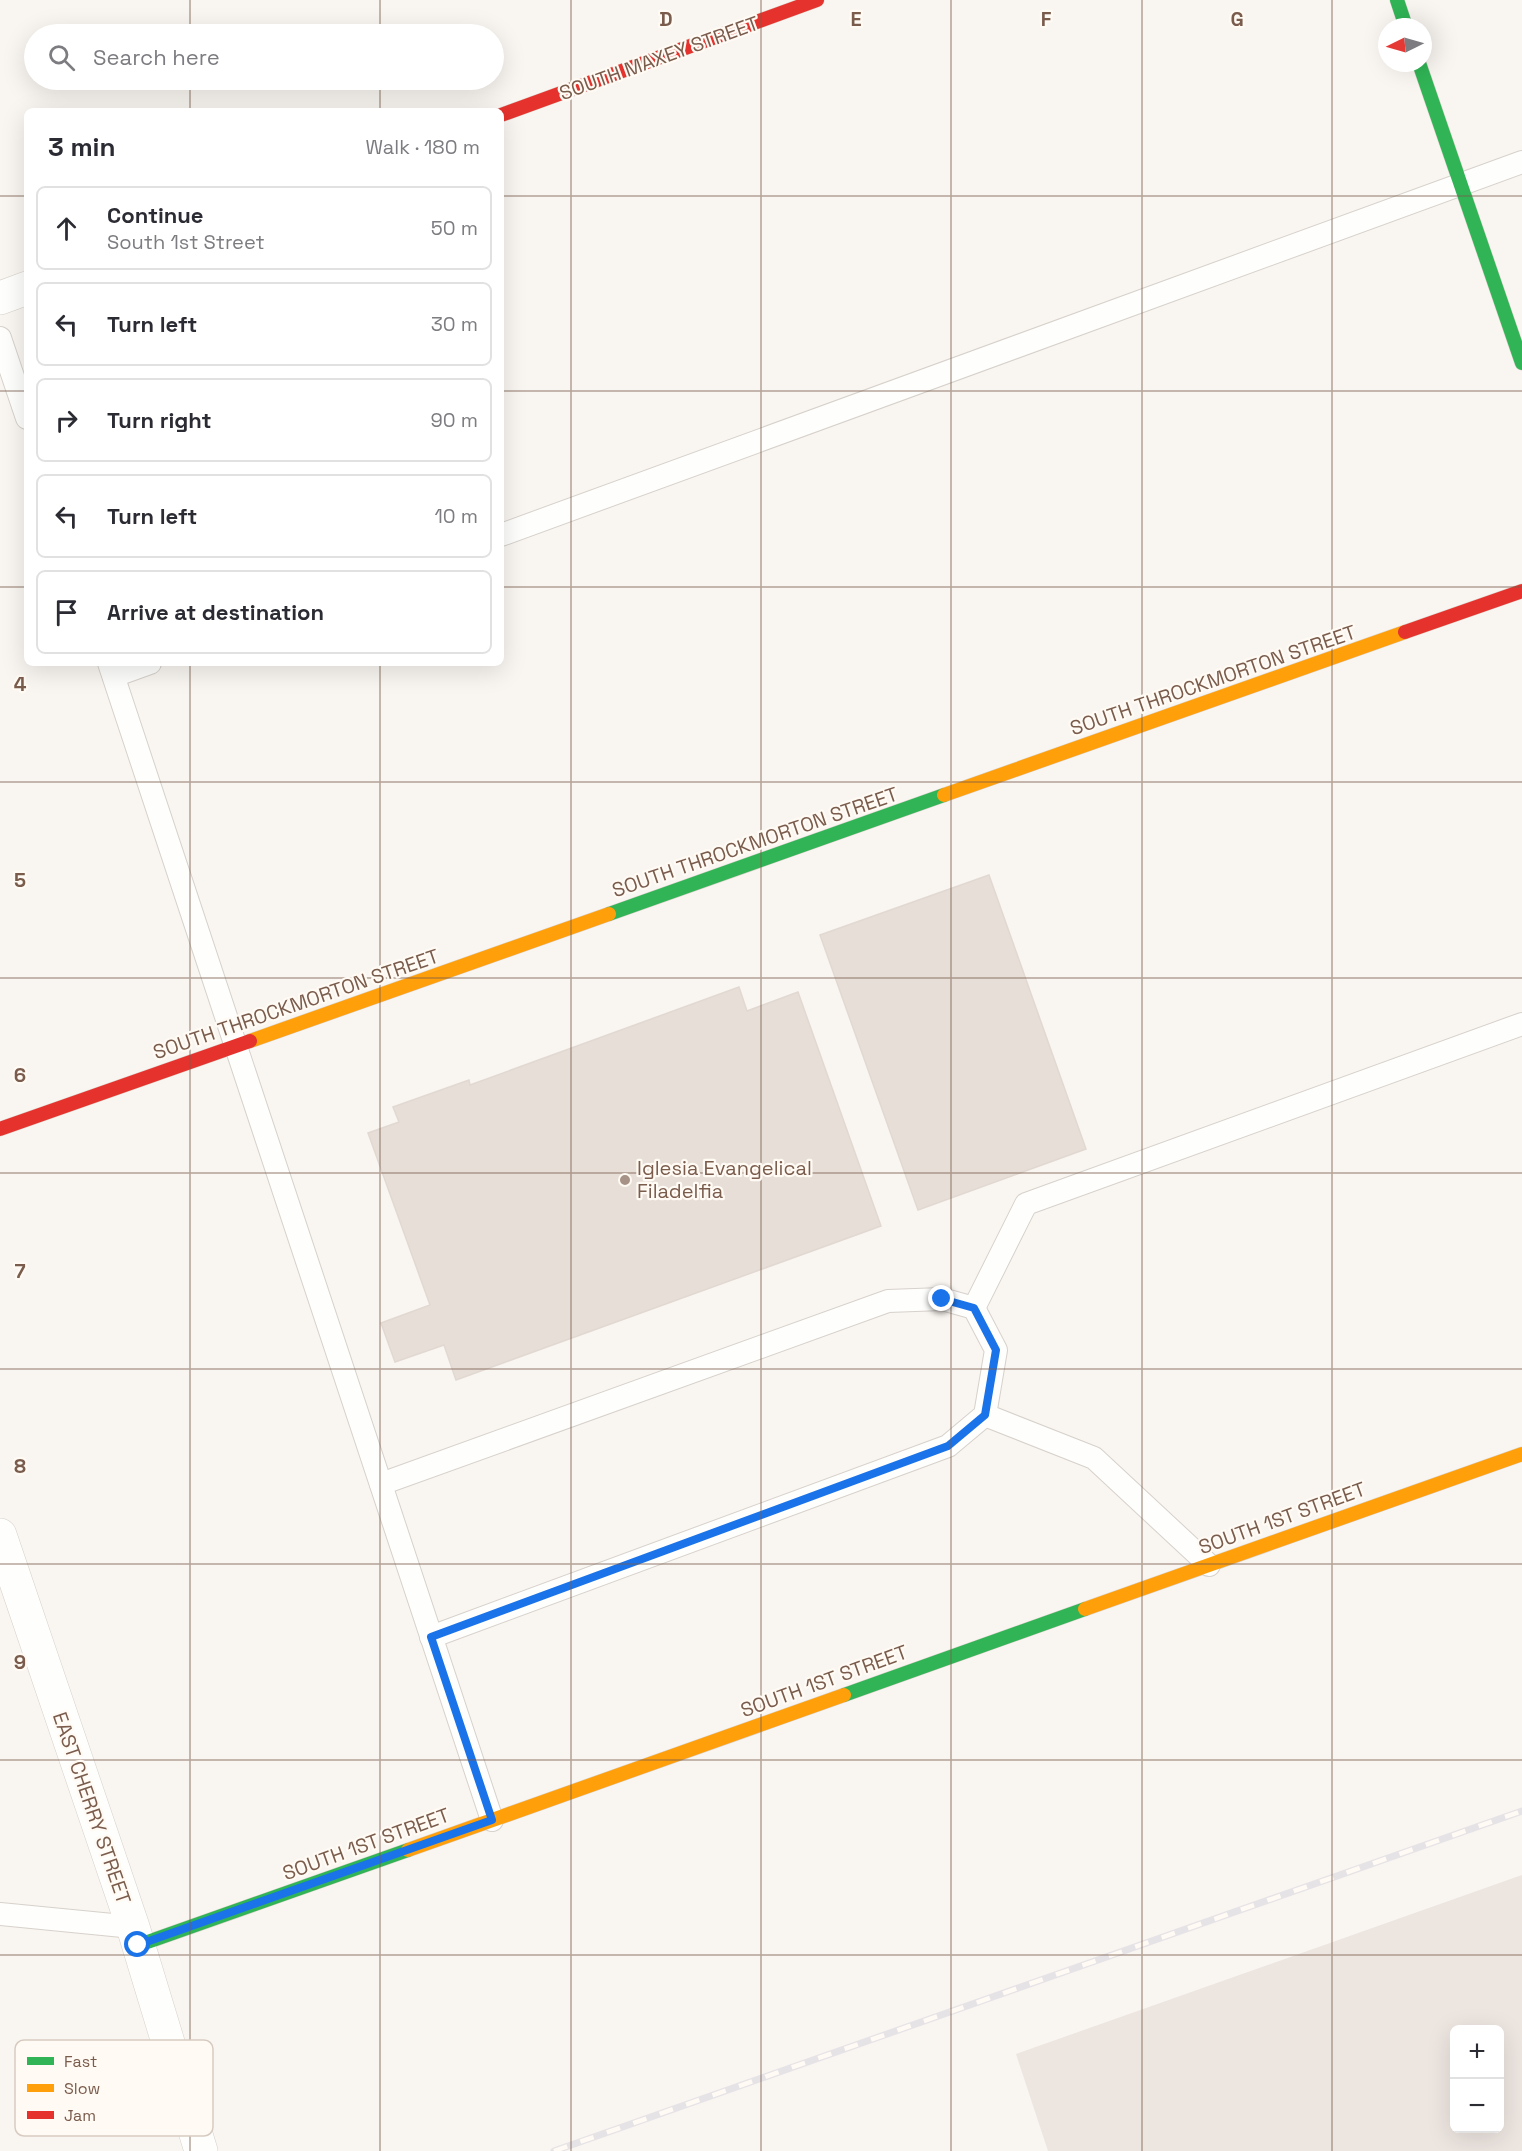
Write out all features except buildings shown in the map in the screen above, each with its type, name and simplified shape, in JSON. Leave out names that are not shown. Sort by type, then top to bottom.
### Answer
[{"type":"street","name":"SOUTH MAXEY STREET","points":[[504,114],[817,0]]},
{"type":"street","points":[[1397,0],[1403,18]]},
{"type":"street","points":[[1422,72],[1522,363]]},
{"type":"street","points":[[0,298],[24,289]]},
{"type":"street","name":"SOUTH THROCKMORTON STREET","points":[[0,1129],[1522,591]]},
{"type":"street","name":"SOUTH 1ST STREET","points":[[136,1936],[492,1820],[1522,1454]]},
{"type":"street","name":"EAST CHERRY STREET","points":[[0,1535],[136,1936],[167,2040]]},
{"type":"street","name":"EAST CHERRY STREET","points":[[196,2136],[201,2151]]},
{"type":"lane","points":[[504,534],[1522,162]]},
{"type":"lane","points":[[0,338],[24,409]]},
{"type":"lane","points":[[133,666],[111,670],[492,1820]]},
{"type":"lane","points":[[974,1308],[1026,1204],[1522,1024]]},
{"type":"lane","points":[[381,1484],[888,1301],[942,1299],[974,1308],[996,1350],[985,1415],[948,1446],[431,1637]]},
{"type":"lane","points":[[985,1415],[1094,1458],[1209,1565]]},
{"type":"lane","points":[[0,1914],[136,1936]]},
{"type":"shaded area","points":[[1522,1875],[1522,2151],[1048,2151],[1016,2054]]},
{"type":"railway","points":[[554,2151],[1522,1811]]},
{"type":"traffic: fast","points":[[1397,0],[1403,18]]},
{"type":"traffic: fast","points":[[1422,72],[1522,363]]},
{"type":"traffic: fast","points":[[609,914],[944,795]]},
{"type":"traffic: fast","points":[[844,1695],[1085,1609]]},
{"type":"traffic: fast","points":[[139,1945],[408,1850]]},
{"type":"traffic: slow","points":[[944,795],[1405,632]]},
{"type":"traffic: slow","points":[[250,1041],[609,914]]},
{"type":"traffic: slow","points":[[1085,1609],[1522,1454]]},
{"type":"traffic: slow","points":[[408,1850],[844,1695]]},
{"type":"traffic: jam","points":[[504,114],[817,0]]},
{"type":"traffic: jam","points":[[1405,632],[1522,591]]},
{"type":"traffic: jam","points":[[0,1129],[250,1041]]},
{"type":"place","name":"Iglesia Evangelical Filadelfia","points":[[625,1180]]},
{"type":"route","points":[[138,1945],[492,1820],[431,1637],[948,1446],[985,1415],[996,1350],[974,1308],[942,1299]]}]
